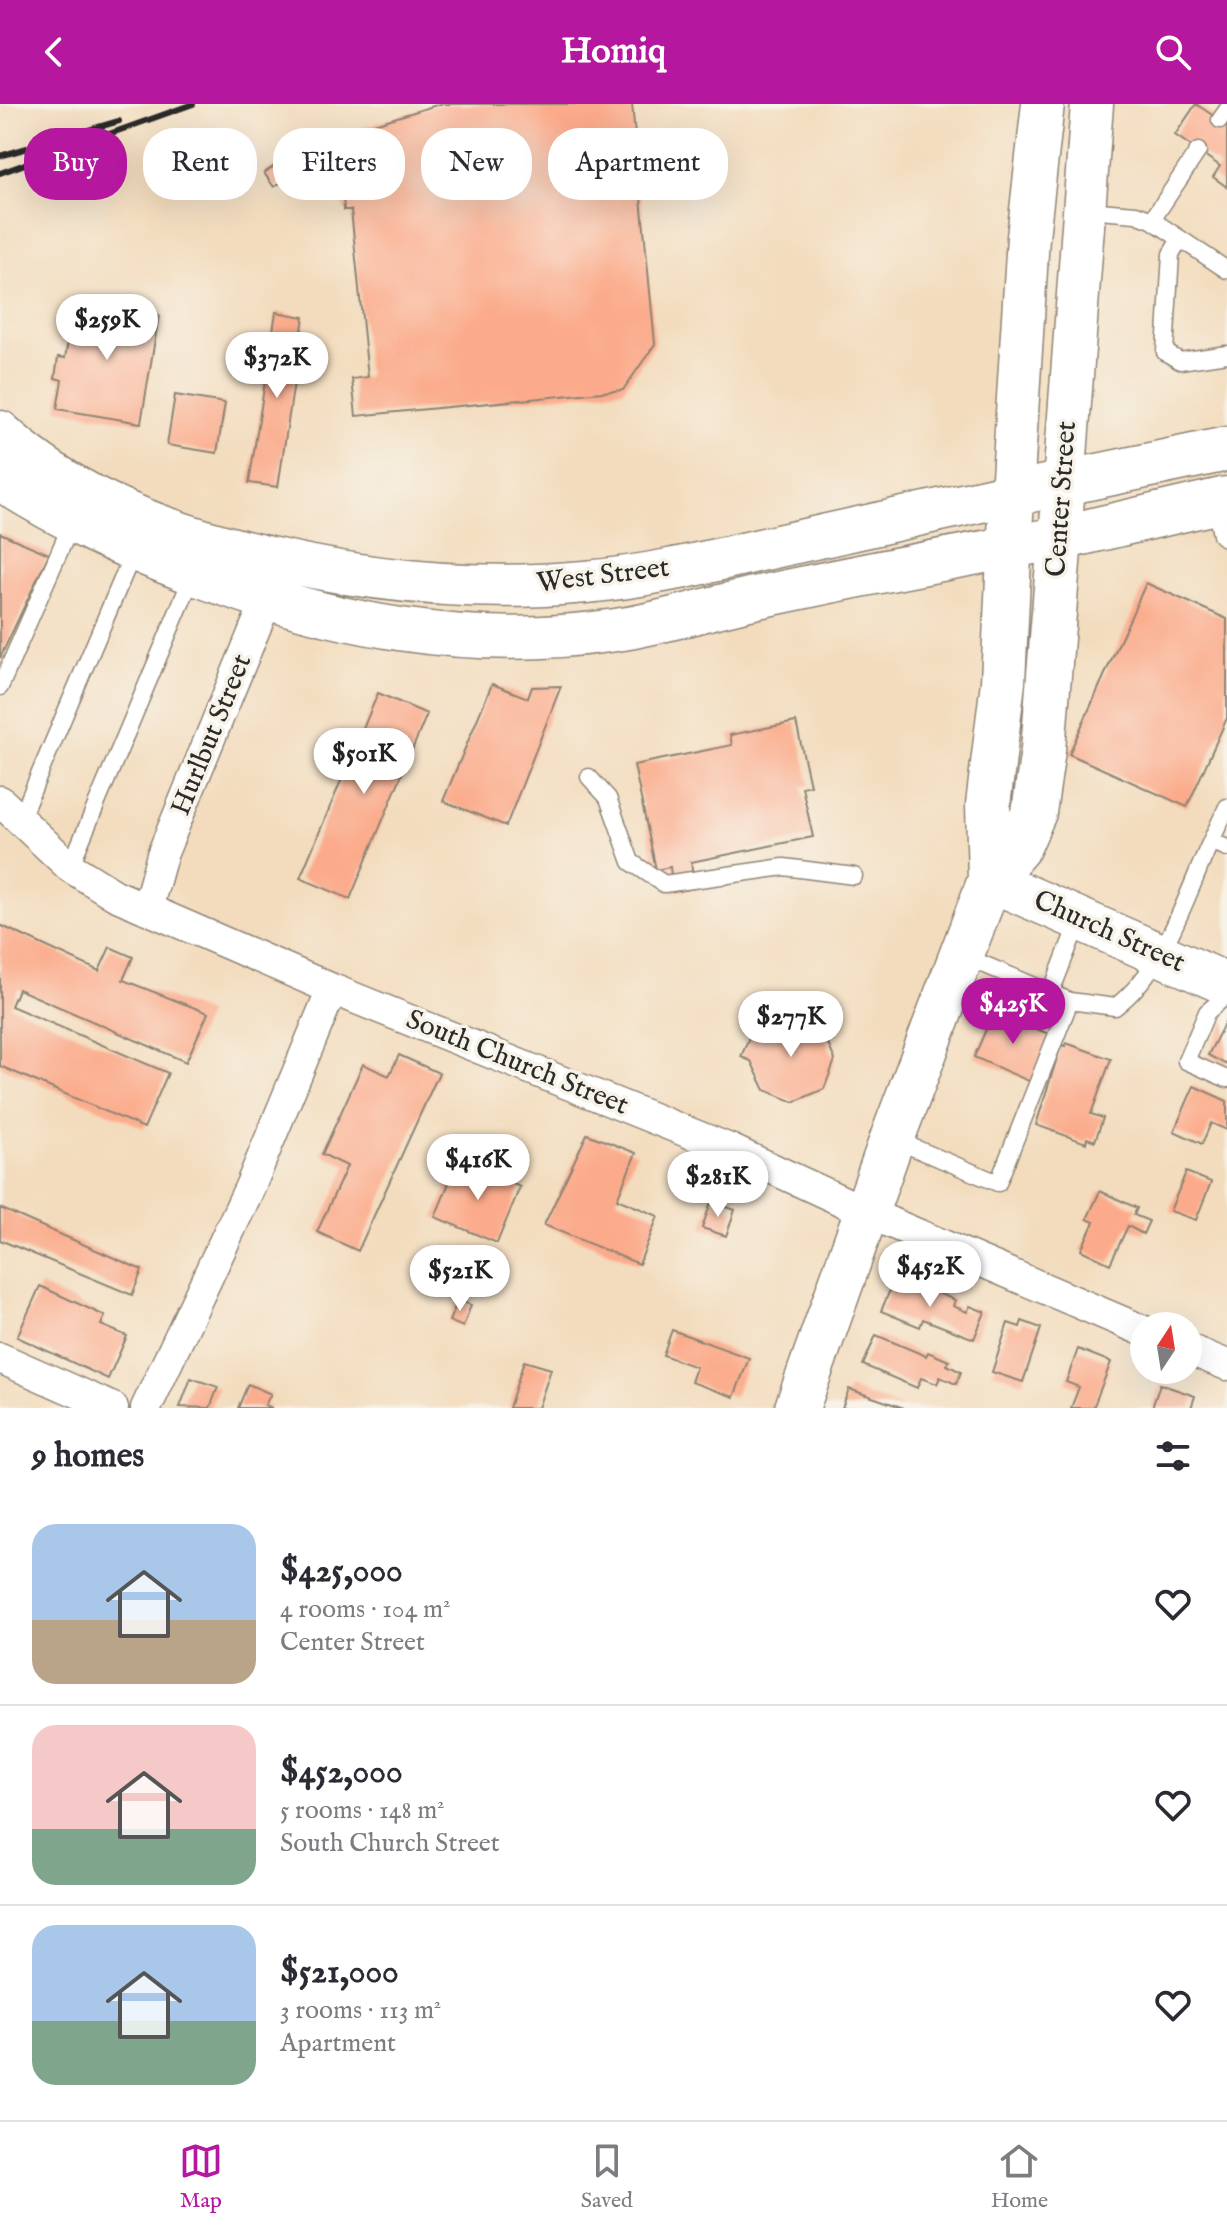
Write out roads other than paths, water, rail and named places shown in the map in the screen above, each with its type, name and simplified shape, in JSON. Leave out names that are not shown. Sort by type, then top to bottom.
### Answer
[{"type":"highway","name":"West Street","points":[[1012,494],[1227,449]]},
{"type":"highway","name":"Center Street","points":[[990,880],[988,805],[1003,682],[1012,494]]},
{"type":"highway","name":"West Street","points":[[1060,538],[1223,513]]},
{"type":"highway","name":"Center Street","points":[[797,1408],[892,1139],[990,880],[1019,846],[1034,812],[1043,750],[1060,538]]},
{"type":"street","name":"Center Street","points":[[1012,494],[1031,195],[1043,104]]},
{"type":"street","name":"Center Street","points":[[1060,538],[1092,104]]},
{"type":"street","points":[[1084,208],[1121,104]]},
{"type":"street","name":"West Street","points":[[0,432],[23,453],[72,487],[133,516],[196,539],[343,621],[428,635],[477,638],[571,635],[663,622],[759,597],[1060,538]]},
{"type":"street","name":"West Street","points":[[0,479],[72,523],[194,574],[274,581],[498,586],[587,582],[702,563],[1012,494]]},
{"type":"street","name":"Hurlbut Street","points":[[147,909],[162,855],[274,581]]},
{"type":"street","name":"South Church Street","points":[[10,810],[70,867],[93,883],[147,909],[332,989],[732,1150],[868,1213],[1130,1325]]},
{"type":"street","name":"Church Street","points":[[990,880],[1227,984]]},
{"type":"street","points":[[146,1408],[250,1187],[332,989]]},
{"type":"street","points":[[1202,1355],[1227,1365]]},
{"type":"street","points":[[0,1358],[108,1407]]},
{"type":"lane","points":[[1152,220],[1198,151]]},
{"type":"lane","points":[[1084,208],[1136,214],[1152,220],[1227,270]]},
{"type":"lane","points":[[1180,239],[1171,254],[1165,352],[1180,361],[1193,362],[1227,354]]},
{"type":"lane","points":[[0,687],[72,523]]},
{"type":"lane","points":[[10,810],[134,551]]},
{"type":"lane","points":[[70,867],[194,574]]},
{"type":"lane","points":[[589,777],[608,798],[631,862],[664,884],[784,867],[854,876]]},
{"type":"lane","points":[[962,955],[1070,1001],[1115,1007],[1132,994],[1159,954],[1219,845],[1227,807]]},
{"type":"lane","points":[[1051,992],[1079,919]]},
{"type":"lane","points":[[1227,995],[1207,1012],[1186,1061],[1227,1079]]},
{"type":"lane","points":[[892,1139],[998,1183],[1070,1001]]},
{"type":"railway","points":[[0,173],[193,104]]},
{"type":"railway","points":[[0,156],[119,121]]}]
